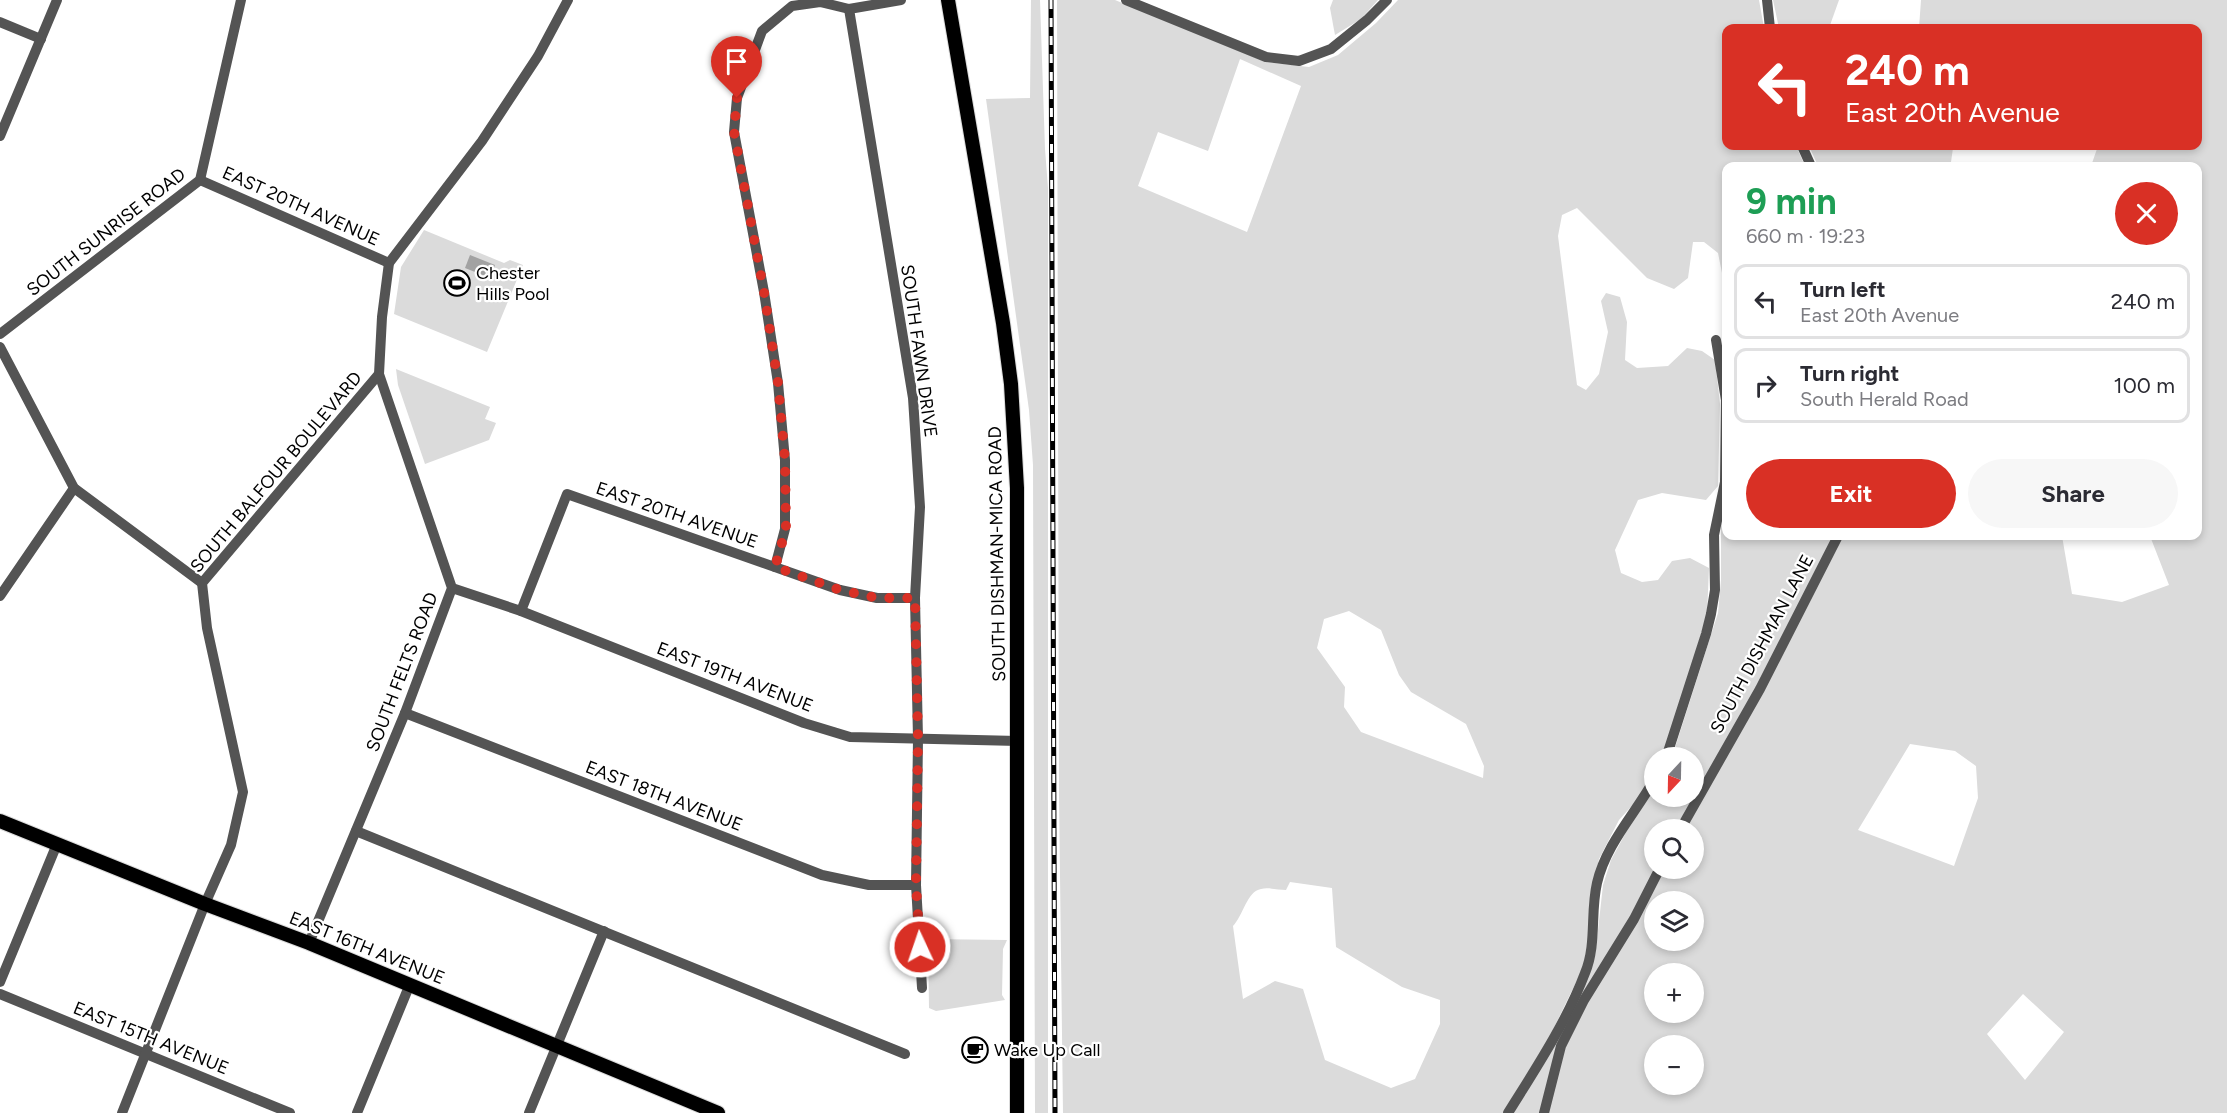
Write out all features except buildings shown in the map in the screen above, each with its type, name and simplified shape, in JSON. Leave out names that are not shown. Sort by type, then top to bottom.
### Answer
[{"type":"main road","name":"SOUTH DISHMAN-MICA ROAD","points":[[948,0],[1003,323],[1011,384],[1017,488],[1017,1113]]},
{"type":"main road","name":"EAST 16TH AVENUE","points":[[0,821],[410,984],[710,1112]]},
{"type":"street","points":[[0,136],[57,0]]},
{"type":"street","name":"SOUTH SUNRISE ROAD","points":[[0,334],[200,180],[241,0]]},
{"type":"street","name":"SOUTH BALFOUR BOULEVARD","points":[[122,1113],[205,904],[231,845],[243,792],[207,628],[202,583],[379,374],[382,317],[389,263],[482,141],[538,56],[568,0]]},
{"type":"street","points":[[775,567],[786,529],[785,460],[778,383],[764,292],[734,132],[737,98],[762,31],[792,6],[820,2],[849,9],[901,0]]},
{"type":"street","points":[[1126,0],[1266,57],[1299,62],[1331,49],[1367,20],[1387,0]]},
{"type":"street","points":[[1767,0],[1770,24]]},
{"type":"street","name":"SOUTH FAWN DRIVE","points":[[849,9],[913,398],[920,507],[915,598],[918,739],[916,885],[922,988]]},
{"type":"street","points":[[0,22],[41,39]]},
{"type":"street","name":"EAST 20TH AVENUE","points":[[200,180],[389,263]]},
{"type":"street","points":[[1716,340],[1722,375]]},
{"type":"street","points":[[0,347],[74,489],[202,583]]},
{"type":"street","name":"SOUTH FELTS ROAD","points":[[309,943],[405,713],[452,588],[379,374]]},
{"type":"street","points":[[0,596],[74,489]]},
{"type":"street","name":"EAST 20TH AVENUE","points":[[521,612],[567,494],[840,590],[877,598],[915,598]]},
{"type":"street","points":[[1670,747],[1711,614],[1714,590],[1714,535],[1722,496]]},
{"type":"street","name":"SOUTH DISHMAN LANE","points":[[1686,819],[1760,689],[1836,540]]},
{"type":"street","name":"EAST 19TH AVENUE","points":[[452,588],[521,612],[804,723],[850,737],[1018,741]]},
{"type":"street","name":"EAST 18TH AVENUE","points":[[405,713],[822,875],[869,885],[916,885]]},
{"type":"street","points":[[1508,1113],[1547,1050],[1585,974],[1590,958],[1595,897],[1602,867],[1644,795]]},
{"type":"street","points":[[356,831],[905,1053]]},
{"type":"street","points":[[0,982],[57,844]]},
{"type":"street","points":[[1544,1113],[1561,1046],[1584,1000],[1634,919],[1654,879]]},
{"type":"street","points":[[529,1113],[604,931]]},
{"type":"street","points":[[357,1113],[410,984]]},
{"type":"street","name":"EAST 15TH AVENUE","points":[[0,994],[290,1113]]},
{"type":"shaded area","points":[[1031,0],[1040,0],[1048,188],[1048,1113],[1035,1113],[1033,465],[1029,410],[986,99],[1030,98]]},
{"type":"shaded area","points":[[1057,0],[1115,0],[1266,62],[1309,67],[1338,55],[1376,23],[1398,0],[1759,0],[1763,24],[1722,24],[1722,150],[1798,150],[1803,162],[1722,162],[1722,273],[1718,253],[1704,242],[1693,242],[1688,278],[1674,289],[1647,278],[1577,208],[1562,215],[1558,236],[1577,385],[1586,390],[1599,374],[1608,332],[1601,301],[1606,293],[1620,297],[1627,322],[1625,360],[1637,368],[1668,366],[1687,348],[1702,351],[1715,360],[1720,404],[1718,486],[1706,500],[1662,493],[1638,500],[1615,550],[1621,573],[1642,582],[1658,580],[1672,561],[1690,558],[1709,568],[1707,615],[1666,747],[1644,747],[1644,788],[1639,798],[1619,820],[1599,859],[1591,893],[1587,958],[1549,1038],[1503,1113],[1063,1113],[1059,796]],"holes":[[[1240,59],[1301,86],[1247,232],[1138,186],[1158,132],[1208,151]],[[1349,611],[1381,630],[1399,675],[1411,692],[1466,724],[1484,766],[1483,778],[1361,732],[1344,707],[1345,687],[1317,648],[1324,619]],[[1290,882],[1332,888],[1336,947],[1402,987],[1440,1000],[1440,1024],[1415,1079],[1391,1088],[1325,1060],[1303,989],[1275,981],[1243,999],[1233,926],[1252,894],[1267,888],[1286,890]]]},
{"type":"shaded area","points":[[1333,0],[1378,0],[1361,19],[1335,35],[1330,8]]},
{"type":"shaded area","points":[[1773,0],[1839,0],[1830,24],[1778,24]]},
{"type":"shaded area","points":[[1921,0],[2227,0],[2227,1113],[1511,1113],[1595,957],[1603,885],[1611,860],[1630,825],[1644,805],[1644,807],[1704,807],[1704,747],[1675,747],[1718,613],[1722,524],[1722,540],[2063,540],[2072,594],[2122,602],[2169,585],[2152,540],[2202,540],[2202,162],[2092,162],[2097,150],[2202,150],[2202,24],[1919,24]],"holes":[[[1910,744],[1955,751],[1976,766],[1978,798],[1954,866],[1858,830]],[[2023,994],[2064,1032],[2025,1080],[1987,1034]]]},
{"type":"shaded area","points":[[1811,150],[1953,150],[1951,162],[1816,162]]},
{"type":"shaded area","name":"Chester Hills Pool","points":[[424,230],[504,263],[510,260],[523,265],[487,352],[394,314],[401,267]]},
{"type":"shaded area","points":[[470,255],[495,265],[490,278],[465,268]]},
{"type":"shaded area","points":[[396,369],[490,407],[485,419],[496,423],[489,440],[425,464],[398,385]]},
{"type":"shaded area","points":[[928,939],[1007,940],[1003,949],[1002,995],[1005,1000],[936,1011],[929,1008]]},
{"type":"railway","points":[[1051,0],[1055,1113]]},
{"type":"place","name":"Chester Hills Pool","points":[[457,283]]},
{"type":"place","name":"Wake Up Call","points":[[975,1050]]},
{"type":"route","points":[[737,98],[734,132],[764,292],[778,383],[785,460],[786,529],[775,567],[840,590],[877,598],[915,598],[918,739],[916,885],[920,947]]}]
